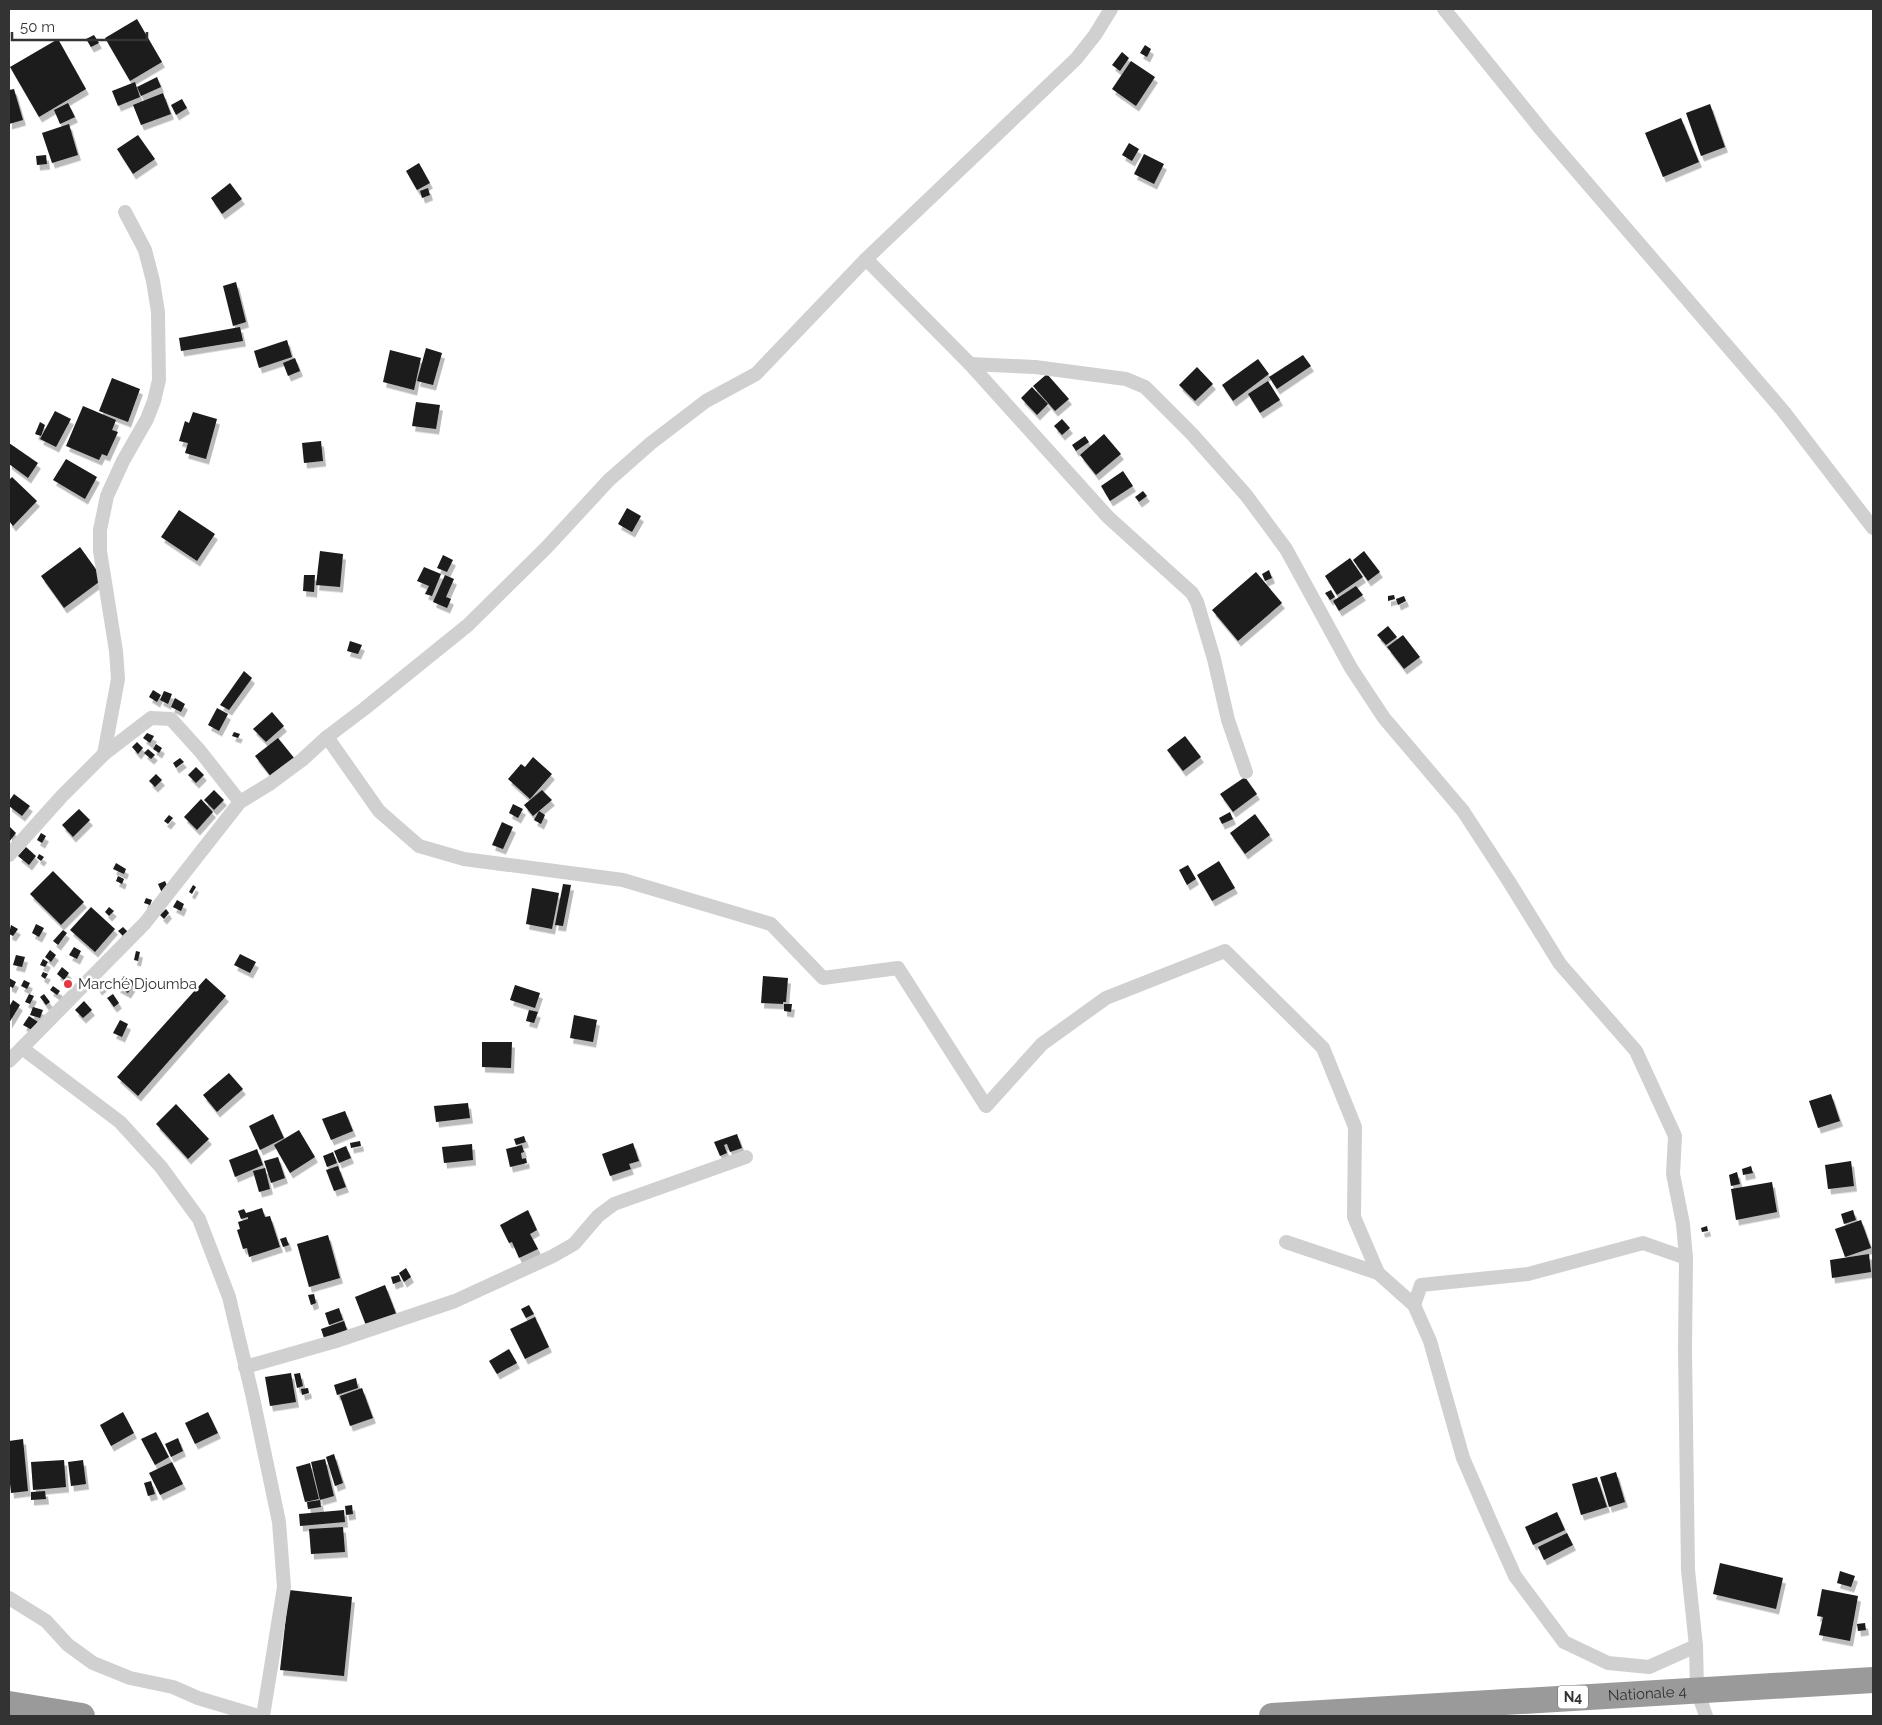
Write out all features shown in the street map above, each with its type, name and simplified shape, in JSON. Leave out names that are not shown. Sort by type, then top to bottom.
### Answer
[{"type":"highway","name":"Nationale 4","points":[[1272,1716],[1873,1680]]},
{"type":"highway","points":[[9,1704],[82,1716]]},
{"type":"street","points":[[9,1061],[145,923],[240,802],[271,783],[302,760],[327,737],[468,625],[547,547],[609,480],[651,443],[706,401],[756,374],[866,259],[1076,60],[1112,9]]},
{"type":"street","points":[[1444,9],[1550,140],[1784,412],[1873,528]]},
{"type":"street","points":[[104,754],[118,679],[116,651],[100,551],[100,530],[107,496],[147,419],[159,380],[158,312],[153,281],[145,250],[125,212]]},
{"type":"street","points":[[866,259],[970,364],[1108,517],[1192,593],[1197,602],[1214,659],[1228,720],[1246,772]]},
{"type":"street","points":[[970,364],[1034,367],[1126,379],[1145,387],[1192,434],[1246,496],[1286,549],[1351,668],[1384,718],[1463,811],[1560,964],[1636,1051],[1675,1136],[1673,1174],[1683,1224],[1686,1258],[1685,1350],[1688,1570],[1696,1646],[1698,1690],[1706,1716]]},
{"type":"street","points":[[9,855],[62,796],[104,754],[151,718],[171,719],[200,751],[240,802]]},
{"type":"street","points":[[327,737],[379,811],[419,846],[464,859],[622,880],[771,924],[823,978],[898,968],[986,1106],[1042,1044],[1106,998],[1225,951],[1323,1048],[1355,1127],[1354,1217],[1378,1273]]},
{"type":"street","points":[[22,1048],[120,1122],[161,1166],[199,1219],[229,1297],[279,1522],[284,1587],[262,1716]]},
{"type":"street","points":[[245,1367],[327,1344],[455,1301],[553,1256],[574,1244],[598,1216],[614,1204],[746,1157]]},
{"type":"street","points":[[1286,1242],[1378,1273],[1414,1305],[1430,1341],[1463,1458],[1500,1544],[1515,1576],[1564,1642],[1608,1663],[1649,1667],[1696,1646]]},
{"type":"street","points":[[1414,1305],[1421,1285],[1528,1274],[1643,1243],[1686,1258]]},
{"type":"street","points":[[9,1598],[46,1622],[68,1645],[93,1663],[130,1678],[173,1687],[198,1698],[258,1716]]},
{"type":"building","points":[[137,19],[162,62],[130,81],[105,38]]},
{"type":"building","points":[[94,35],[99,43],[91,47],[86,39]]},
{"type":"building","points":[[58,39],[86,89],[39,117],[10,67]]},
{"type":"building","points":[[1145,45],[1151,49],[1147,57],[1140,53]]},
{"type":"building","points":[[1122,52],[1129,58],[1120,71],[1112,65]]},
{"type":"building","points":[[1131,61],[1155,77],[1136,106],[1112,89]]},
{"type":"building","points":[[157,77],[161,87],[141,96],[137,87]]},
{"type":"building","points":[[135,82],[140,97],[118,106],[112,91]]},
{"type":"building","points":[[14,89],[23,120],[9,124],[9,90]]},
{"type":"building","points":[[163,93],[171,114],[141,125],[133,105]]},
{"type":"building","points":[[182,99],[187,108],[176,115],[171,105]]},
{"type":"building","points":[[68,103],[75,117],[60,124],[54,110]]},
{"type":"building","points":[[1710,104],[1725,147],[1701,156],[1686,113]]},
{"type":"building","points":[[1681,118],[1699,162],[1663,177],[1645,133]]},
{"type":"building","points":[[69,124],[78,155],[52,163],[42,133]]},
{"type":"building","points":[[138,135],[155,159],[133,174],[117,149]]},
{"type":"building","points":[[1129,143],[1139,149],[1132,161],[1122,155]]},
{"type":"building","points":[[1144,154],[1164,164],[1154,184],[1134,174]]},
{"type":"building","points":[[46,155],[47,164],[37,165],[36,156]]},
{"type":"building","points":[[419,163],[430,183],[417,190],[406,171]]},
{"type":"building","points":[[230,183],[242,199],[222,214],[211,198]]},
{"type":"building","points":[[428,188],[430,195],[422,198],[420,191]]},
{"type":"building","points":[[236,282],[246,322],[233,326],[223,286]]},
{"type":"building","points":[[240,327],[243,341],[181,351],[179,338]]},
{"type":"building","points":[[287,340],[292,357],[259,368],[254,351]]},
{"type":"building","points":[[426,348],[442,353],[433,385],[417,381]]},
{"type":"building","points":[[390,350],[421,358],[414,390],[383,382]]},
{"type":"building","points":[[1303,355],[1311,366],[1277,389],[1269,377]]},
{"type":"building","points":[[295,358],[300,371],[288,376],[283,363]]},
{"type":"building","points":[[1258,359],[1269,374],[1233,401],[1222,385]]},
{"type":"building","points":[[1197,367],[1213,384],[1195,401],[1179,385]]},
{"type":"building","points":[[1047,374],[1069,399],[1055,411],[1033,386]]},
{"type":"building","points":[[112,378],[140,389],[128,422],[99,411]]},
{"type":"building","points":[[1268,381],[1280,400],[1260,413],[1248,394]]},
{"type":"building","points":[[1032,387],[1048,404],[1037,415],[1021,398]]},
{"type":"building","points":[[416,402],[440,405],[436,429],[412,426]]},
{"type":"building","points":[[83,406],[116,420],[112,430],[118,432],[107,456],[102,454],[99,460],[66,446]]},
{"type":"building","points":[[55,411],[71,419],[56,447],[40,439]]},
{"type":"building","points":[[193,412],[217,419],[206,459],[185,453],[188,443],[179,441],[185,421],[189,423]]},
{"type":"building","points":[[1062,419],[1070,428],[1062,435],[1054,426]]},
{"type":"building","points":[[40,422],[45,425],[41,436],[35,434]]},
{"type":"building","points":[[1104,434],[1121,454],[1096,475],[1080,455]]},
{"type":"building","points":[[1085,436],[1089,442],[1076,451],[1072,445]]},
{"type":"building","points":[[321,441],[323,461],[304,463],[302,443]]},
{"type":"building","points":[[9,443],[38,463],[28,478],[9,464]]},
{"type":"building","points":[[66,459],[97,477],[85,499],[53,480]]},
{"type":"building","points":[[1123,471],[1133,486],[1110,501],[1101,486]]},
{"type":"building","points":[[12,477],[37,501],[13,526],[9,521],[9,480]]},
{"type":"building","points":[[1143,491],[1147,496],[1139,502],[1135,497]]},
{"type":"building","points":[[627,508],[641,516],[632,532],[618,524]]},
{"type":"building","points":[[179,510],[215,534],[197,561],[161,537]]},
{"type":"building","points":[[80,547],[103,579],[64,608],[41,576]]},
{"type":"building","points":[[320,551],[343,554],[340,587],[316,585]]},
{"type":"building","points":[[1364,551],[1380,572],[1368,581],[1353,560]]},
{"type":"building","points":[[443,555],[453,560],[447,572],[437,568]]},
{"type":"building","points":[[1350,558],[1363,577],[1337,595],[1325,576]]},
{"type":"building","points":[[424,567],[441,574],[432,596],[425,594],[429,586],[417,581]]},
{"type":"building","points":[[1269,570],[1272,578],[1265,581],[1262,574]]},
{"type":"building","points":[[1256,572],[1282,603],[1238,641],[1212,610]]},
{"type":"building","points":[[304,575],[315,575],[314,592],[303,591]]},
{"type":"building","points":[[445,575],[454,579],[446,597],[451,599],[447,608],[433,602]]},
{"type":"building","points":[[1356,586],[1363,595],[1339,611],[1333,601]]},
{"type":"building","points":[[1331,590],[1335,597],[1330,600],[1325,593]]},
{"type":"building","points":[[1394,595],[1395,599],[1388,601],[1388,596]]},
{"type":"building","points":[[1404,596],[1406,601],[1398,605],[1396,599]]},
{"type":"building","points":[[1388,626],[1397,637],[1386,645],[1377,635]]},
{"type":"building","points":[[1403,635],[1420,657],[1404,669],[1387,647]]},
{"type":"building","points":[[350,641],[362,645],[358,654],[347,651]]},
{"type":"building","points":[[244,671],[252,678],[229,710],[220,705]]},
{"type":"building","points":[[153,690],[161,695],[157,702],[149,697]]},
{"type":"building","points":[[164,691],[172,694],[168,704],[160,700]]},
{"type":"building","points":[[175,698],[185,704],[181,712],[171,707]]},
{"type":"building","points":[[217,708],[228,714],[219,731],[208,725]]},
{"type":"building","points":[[272,712],[284,726],[266,742],[253,729]]},
{"type":"building","points":[[234,732],[240,734],[238,738],[232,736]]},
{"type":"building","points":[[147,733],[154,736],[150,743],[143,738]]},
{"type":"building","points":[[1185,736],[1201,757],[1183,771],[1167,750]]},
{"type":"building","points":[[278,738],[295,759],[272,778],[255,756]]},
{"type":"building","points":[[137,742],[143,748],[138,754],[132,747]]},
{"type":"building","points":[[156,744],[162,748],[159,753],[153,749]]},
{"type":"building","points":[[148,749],[155,755],[151,759],[144,753]]},
{"type":"building","points":[[533,757],[552,774],[530,799],[508,779],[521,764],[525,767]]},
{"type":"building","points":[[180,758],[184,762],[176,768],[173,763]]},
{"type":"building","points":[[196,767],[204,775],[196,783],[188,775]]},
{"type":"building","points":[[156,774],[162,780],[155,787],[149,781]]},
{"type":"building","points":[[1245,777],[1257,794],[1233,812],[1220,794]]},
{"type":"building","points":[[214,790],[224,800],[214,810],[204,800]]},
{"type":"building","points":[[542,790],[552,800],[533,816],[524,805]]},
{"type":"building","points":[[14,794],[30,806],[22,816],[9,806],[9,801]]},
{"type":"building","points":[[201,799],[213,812],[197,830],[184,817]]},
{"type":"building","points":[[513,804],[523,809],[518,818],[509,813]]},
{"type":"building","points":[[79,809],[90,820],[73,837],[62,825]]},
{"type":"building","points":[[539,811],[545,815],[541,824],[534,820]]},
{"type":"building","points":[[1230,812],[1233,819],[1222,824],[1219,818]]},
{"type":"building","points":[[1255,814],[1270,835],[1245,854],[1230,833]]},
{"type":"building","points":[[169,815],[173,818],[168,824],[164,821]]},
{"type":"building","points":[[502,822],[513,827],[503,849],[492,845]]},
{"type":"building","points":[[9,826],[16,833],[9,842]]},
{"type":"building","points":[[41,833],[46,836],[42,843],[37,840]]},
{"type":"building","points":[[26,847],[36,856],[29,865],[18,856]]},
{"type":"building","points":[[39,854],[44,857],[41,861],[37,858]]},
{"type":"building","points":[[1219,861],[1235,888],[1212,901],[1197,875]]},
{"type":"building","points":[[116,863],[126,869],[124,874],[113,869]]},
{"type":"building","points":[[1188,865],[1196,879],[1187,885],[1179,870]]},
{"type":"building","points":[[53,871],[84,902],[61,925],[30,894]]},
{"type":"building","points":[[118,876],[124,879],[122,884],[116,881]]},
{"type":"building","points":[[165,881],[169,890],[162,893],[158,884]]},
{"type":"building","points":[[563,884],[571,885],[563,926],[555,925]]},
{"type":"building","points":[[193,885],[196,887],[192,894],[189,892]]},
{"type":"building","points":[[532,888],[559,893],[552,929],[526,924]]},
{"type":"building","points":[[146,898],[152,900],[150,905],[144,903]]},
{"type":"building","points":[[177,900],[184,904],[181,911],[173,907]]},
{"type":"building","points":[[91,907],[115,929],[95,952],[70,930]]},
{"type":"building","points":[[109,907],[114,911],[109,916],[105,912]]},
{"type":"building","points":[[166,909],[169,913],[164,919],[160,915]]},
{"type":"building","points":[[36,924],[44,928],[39,937],[32,933]]},
{"type":"building","points":[[11,925],[18,929],[13,936],[9,934]]},
{"type":"building","points":[[123,927],[128,932],[123,936],[118,931]]},
{"type":"building","points":[[63,930],[67,933],[58,945],[53,941]]},
{"type":"building","points":[[74,947],[81,951],[77,959],[69,955]]},
{"type":"building","points":[[50,950],[56,955],[51,962],[45,957]]},
{"type":"building","points":[[136,951],[140,952],[138,961],[134,960]]},
{"type":"building","points":[[240,954],[256,962],[250,973],[234,965]]},
{"type":"building","points":[[16,955],[25,957],[22,967],[13,965]]},
{"type":"building","points":[[43,959],[48,962],[45,967],[40,965]]},
{"type":"building","points":[[62,967],[69,973],[64,980],[57,974]]},
{"type":"building","points":[[43,972],[48,974],[45,979],[41,976]]},
{"type":"building","points":[[124,976],[135,982],[128,993],[117,987]]},
{"type":"building","points":[[763,976],[788,978],[786,1002],[783,1002],[783,1004],[761,1003]]},
{"type":"building","points":[[9,978],[16,982],[13,988],[9,986]]},
{"type":"building","points":[[206,978],[226,996],[138,1096],[117,1077]]},
{"type":"building","points":[[24,980],[30,983],[27,989],[21,986]]},
{"type":"building","points":[[100,981],[104,986],[99,990],[96,985]]},
{"type":"building","points":[[515,985],[540,993],[535,1008],[510,1000]]},
{"type":"building","points":[[53,986],[60,991],[57,995],[50,990]]},
{"type":"building","points":[[29,994],[34,996],[30,1004],[25,1002]]},
{"type":"building","points":[[44,994],[50,1002],[46,1005],[40,997]]},
{"type":"building","points":[[113,994],[119,1003],[114,1007],[107,998]]},
{"type":"building","points":[[13,1000],[20,1005],[9,1023],[9,1007]]},
{"type":"building","points":[[84,1001],[92,1010],[83,1018],[75,1010]]},
{"type":"building","points":[[784,1004],[792,1004],[791,1012],[784,1011]]},
{"type":"building","points":[[33,1007],[43,1010],[40,1018],[30,1015]]},
{"type":"building","points":[[529,1010],[538,1012],[534,1023],[526,1021]]},
{"type":"building","points":[[574,1015],[597,1020],[593,1042],[570,1038]]},
{"type":"building","points":[[29,1016],[38,1022],[32,1030],[23,1025]]},
{"type":"building","points":[[120,1020],[128,1024],[122,1037],[113,1033]]},
{"type":"building","points":[[482,1042],[512,1042],[511,1068],[482,1067]]},
{"type":"building","points":[[229,1073],[243,1089],[217,1112],[203,1095]]},
{"type":"building","points":[[1831,1094],[1840,1121],[1818,1128],[1809,1101]]},
{"type":"building","points":[[468,1103],[470,1118],[436,1122],[434,1106]]},
{"type":"building","points":[[176,1104],[209,1139],[188,1159],[156,1124]]},
{"type":"building","points":[[345,1111],[353,1131],[331,1140],[322,1119]]},
{"type":"building","points":[[273,1114],[284,1138],[260,1150],[249,1126]]},
{"type":"building","points":[[299,1130],[315,1157],[290,1173],[274,1145]]},
{"type":"building","points":[[737,1134],[742,1148],[730,1152],[727,1144],[724,1145],[727,1153],[720,1156],[714,1142]]},
{"type":"building","points":[[524,1136],[526,1142],[516,1145],[514,1139]]},
{"type":"building","points":[[360,1141],[361,1146],[351,1148],[350,1143]]},
{"type":"building","points":[[633,1143],[639,1161],[629,1164],[631,1169],[610,1176],[602,1154]]},
{"type":"building","points":[[472,1144],[473,1160],[444,1163],[442,1147]]},
{"type":"building","points":[[522,1145],[524,1152],[521,1153],[522,1159],[526,1158],[527,1163],[510,1167],[506,1149]]},
{"type":"building","points":[[346,1146],[351,1158],[339,1163],[334,1151]]},
{"type":"building","points":[[257,1149],[263,1165],[235,1177],[229,1160]]},
{"type":"building","points":[[333,1152],[337,1163],[327,1167],[323,1156]]},
{"type":"building","points":[[278,1157],[285,1178],[271,1183],[264,1161]]},
{"type":"building","points":[[1851,1161],[1854,1186],[1828,1189],[1825,1165]]},
{"type":"building","points":[[338,1166],[346,1187],[334,1191],[326,1170]]},
{"type":"building","points":[[1751,1166],[1753,1173],[1743,1175],[1742,1169]]},
{"type":"building","points":[[265,1168],[270,1189],[259,1192],[253,1171]]},
{"type":"building","points":[[1737,1172],[1740,1184],[1731,1186],[1729,1175]]},
{"type":"building","points":[[1772,1182],[1777,1212],[1736,1220],[1731,1189]]},
{"type":"building","points":[[262,1208],[265,1217],[270,1216],[280,1247],[249,1257],[247,1248],[243,1249],[237,1230],[240,1229],[238,1222],[248,1219],[248,1217],[241,1219],[238,1211],[244,1209],[246,1213]]},
{"type":"building","points":[[528,1210],[537,1230],[530,1234],[538,1249],[519,1258],[512,1242],[509,1243],[500,1225]]},
{"type":"building","points":[[1853,1210],[1856,1220],[1844,1224],[1841,1214]]},
{"type":"building","points":[[1861,1220],[1871,1248],[1845,1257],[1835,1229]]},
{"type":"building","points":[[1707,1226],[1708,1231],[1702,1232],[1701,1228]]},
{"type":"building","points":[[328,1235],[340,1278],[309,1287],[297,1244]]},
{"type":"building","points":[[286,1237],[289,1245],[283,1247],[280,1239]]},
{"type":"building","points":[[1869,1254],[1871,1272],[1832,1278],[1830,1260]]},
{"type":"building","points":[[406,1268],[411,1277],[404,1282],[399,1273]]},
{"type":"building","points":[[399,1275],[401,1281],[393,1284],[391,1277]]},
{"type":"building","points":[[385,1285],[397,1316],[367,1328],[355,1297]]},
{"type":"building","points":[[314,1294],[316,1303],[311,1305],[308,1295]]},
{"type":"building","points":[[529,1305],[534,1314],[526,1318],[521,1309]]},
{"type":"building","points":[[339,1308],[343,1320],[329,1325],[325,1313]]},
{"type":"building","points":[[535,1317],[549,1347],[525,1359],[510,1329]]},
{"type":"building","points":[[344,1321],[349,1336],[326,1344],[321,1329]]},
{"type":"building","points":[[509,1349],[517,1363],[497,1374],[489,1361]]},
{"type":"building","points":[[291,1373],[296,1402],[270,1406],[265,1377]]},
{"type":"building","points":[[300,1373],[303,1386],[297,1388],[294,1374]]},
{"type":"building","points":[[356,1378],[358,1388],[337,1395],[334,1385]]},
{"type":"building","points":[[308,1388],[309,1393],[302,1395],[301,1389]]},
{"type":"building","points":[[362,1388],[373,1418],[350,1426],[340,1396]]},
{"type":"building","points":[[123,1412],[134,1433],[111,1446],[100,1425]]},
{"type":"building","points":[[208,1412],[218,1433],[195,1444],[185,1423]]},
{"type":"building","points":[[156,1432],[169,1457],[155,1465],[141,1439]]},
{"type":"building","points":[[178,1438],[183,1451],[171,1457],[165,1444]]},
{"type":"building","points":[[23,1439],[28,1491],[11,1493],[9,1441]]},
{"type":"building","points":[[334,1454],[343,1483],[335,1486],[326,1457]]},
{"type":"building","points":[[325,1459],[334,1496],[320,1500],[311,1462]]},
{"type":"building","points":[[64,1460],[66,1487],[33,1490],[31,1462]]},
{"type":"building","points":[[83,1460],[86,1484],[71,1486],[68,1462]]},
{"type":"building","points":[[172,1462],[183,1484],[160,1495],[149,1473]]},
{"type":"building","points":[[310,1463],[319,1499],[305,1502],[296,1467]]},
{"type":"building","points":[[1616,1472],[1625,1502],[1609,1507],[1600,1477]]},
{"type":"building","points":[[1597,1477],[1607,1507],[1581,1515],[1572,1484]]},
{"type":"building","points":[[151,1481],[155,1494],[148,1496],[144,1483]]},
{"type":"building","points":[[45,1491],[46,1499],[31,1500],[31,1492]]},
{"type":"building","points":[[320,1500],[321,1507],[308,1509],[307,1502]]},
{"type":"building","points":[[352,1505],[353,1514],[346,1515],[345,1506]]},
{"type":"building","points":[[344,1510],[345,1522],[300,1526],[299,1514]]},
{"type":"building","points":[[1557,1512],[1565,1530],[1533,1545],[1525,1527]]},
{"type":"building","points":[[343,1527],[345,1552],[311,1554],[309,1529]]},
{"type":"building","points":[[1567,1533],[1573,1545],[1544,1560],[1538,1547]]},
{"type":"building","points":[[1720,1563],[1783,1578],[1776,1609],[1713,1594]]},
{"type":"building","points":[[1840,1571],[1855,1576],[1851,1587],[1837,1583]]},
{"type":"building","points":[[1822,1589],[1858,1596],[1850,1641],[1819,1635],[1823,1617],[1817,1616]]},
{"type":"building","points":[[289,1590],[352,1597],[344,1676],[280,1670]]},
{"type":"building","points":[[1865,1623],[1866,1630],[1858,1631],[1857,1624]]},
{"type":"place","name":"Marché Djoumba","points":[[68,984]]}]
